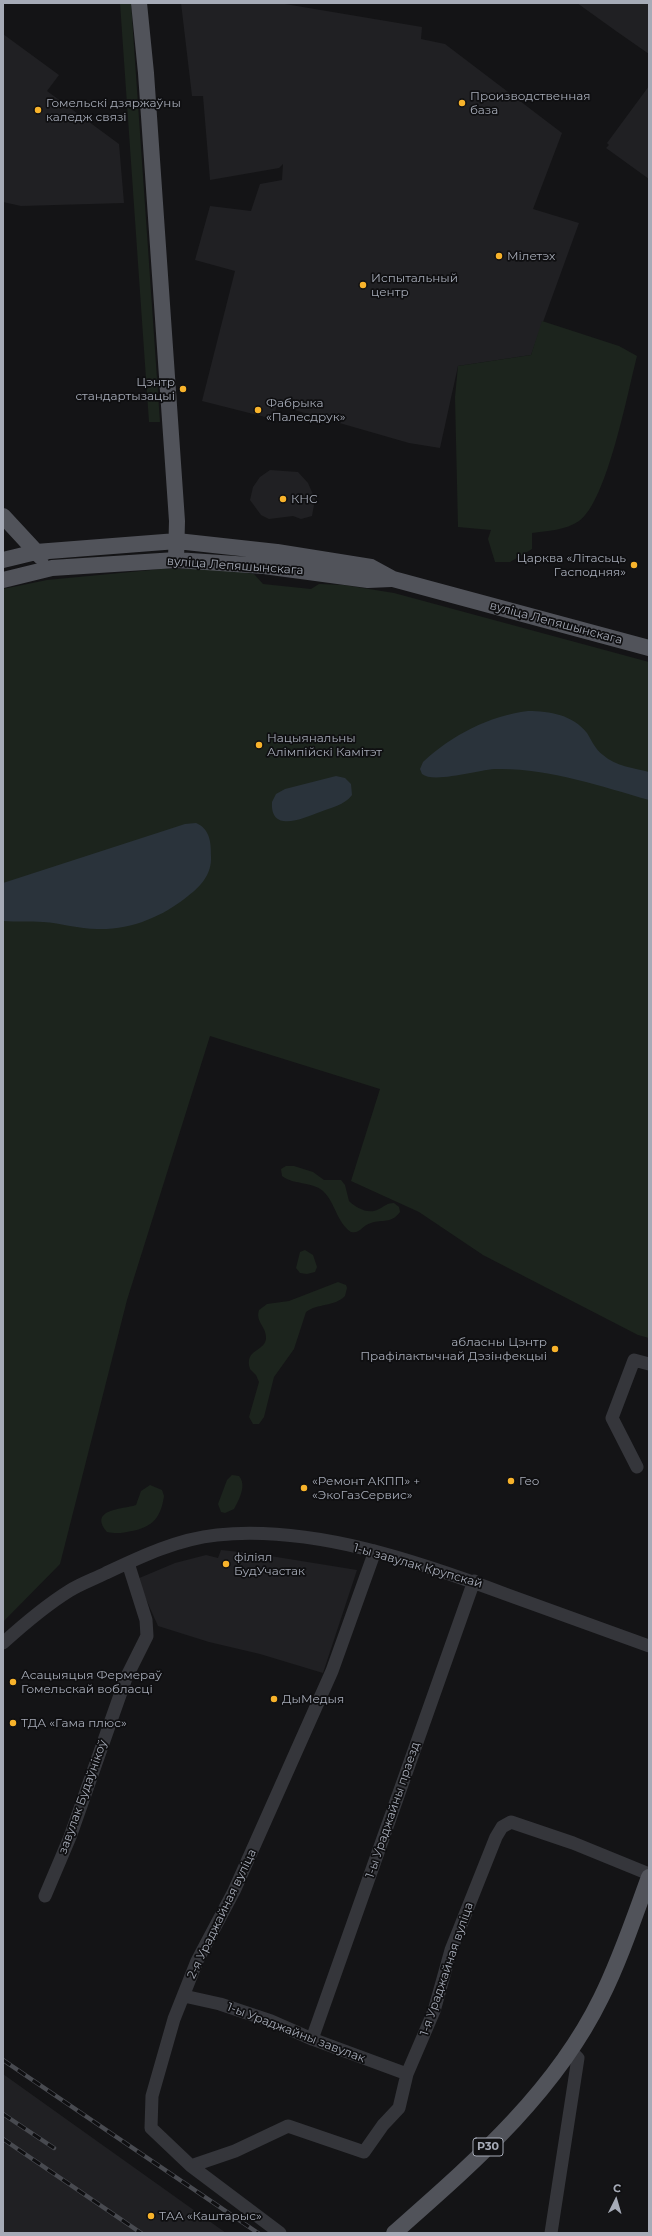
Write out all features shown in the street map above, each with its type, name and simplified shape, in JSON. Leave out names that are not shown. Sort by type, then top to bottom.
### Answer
[{"type":"main road","points":[[139,3],[172,439],[177,541],[176,560]]},
{"type":"main road","points":[[3,516],[52,568]]},
{"type":"main road","name":"вуліца Лепяшынскага","points":[[3,560],[36,552],[177,541],[277,552],[371,567],[393,579],[649,648]]},
{"type":"main road","name":"вуліца Лепяшынскага","points":[[3,580],[52,568],[176,560],[278,568],[368,580],[393,579]]},
{"type":"main road","name":"Р30","points":[[394,2233],[457,2177],[518,2117],[570,2050],[606,1988],[649,1878]]},
{"type":"street","points":[[637,1467],[612,1418],[634,1360],[649,1364]]},
{"type":"street","name":"1-ы завулак Крупскай","points":[[3,1643],[24,1624],[69,1591],[128,1563],[180,1542],[217,1535],[235,1534],[311,1539],[375,1551],[474,1581],[649,1646]]},
{"type":"street","name":"2-я Ураджайная вуліца","points":[[280,2233],[191,2166],[151,2128],[152,2096],[174,2019],[197,1961],[234,1891],[332,1671],[375,1551]]},
{"type":"street","name":"завулак Будаўнікоў","points":[[45,1896],[70,1837],[126,1678],[147,1636],[146,1620],[128,1563]]},
{"type":"street","name":"1-ы Ураджайны праезд","points":[[312,2039],[474,1581]]},
{"type":"street","name":"1-я Ураджайная вуліца","points":[[191,2166],[235,2151],[288,2126],[364,2152],[383,2125],[399,2108],[407,2074],[434,2011],[451,1950],[496,1837],[502,1827],[511,1822],[527,1827],[649,1874]]},
{"type":"street","name":"1-ы Ураджайны завулак","points":[[184,1996],[220,2004],[271,2021],[312,2039],[407,2074]]},
{"type":"street","points":[[550,2233],[578,2058],[570,2050]]},
{"type":"shaded area","points":[[120,3],[131,3],[160,422],[149,422]]},
{"type":"shaded area","points":[[181,3],[279,3],[422,27],[421,39],[445,44],[562,133],[533,209],[579,223],[531,355],[458,366],[440,448],[409,443],[277,405],[273,419],[202,401],[235,271],[195,260],[210,206],[251,211],[260,184],[282,180],[283,164],[279,168],[210,180],[203,96],[192,96]]},
{"type":"shaded area","points":[[577,3],[649,3],[649,54],[616,31]]},
{"type":"shaded area","name":"Гомельскі дзяржаўны каледж связі","points":[[3,34],[59,75],[47,91],[119,144],[124,203],[21,206],[3,202]]},
{"type":"shaded area","points":[[649,86],[649,179],[606,148],[609,145],[607,143]]},
{"type":"shaded area","points":[[542,321],[619,346],[637,356],[622,419],[607,470],[599,492],[589,510],[579,521],[574,524],[556,530],[532,533],[532,549],[510,562],[495,562],[488,539],[491,530],[458,527],[455,397],[458,366],[531,355]]},
{"type":"shaded area","points":[[270,470],[298,472],[308,483],[315,499],[312,516],[301,519],[293,516],[269,519],[261,515],[250,500],[253,487],[260,477]]},
{"type":"shaded area","points":[[162,569],[223,569],[254,574],[263,584],[311,589],[319,584],[344,585],[394,593],[649,662],[649,1338],[638,1335],[483,1255],[419,1212],[351,1181],[380,1089],[210,1036],[127,1300],[60,1564],[3,1622],[3,589],[47,580]]},
{"type":"shaded area","points":[[528,711],[553,713],[568,718],[587,733],[600,753],[608,759],[625,766],[649,772],[649,800],[574,779],[535,771],[497,769],[447,777],[428,777],[422,774],[420,769],[423,762],[446,743],[459,735],[499,717]]},
{"type":"shaded area","points":[[336,776],[345,778],[351,784],[352,795],[341,804],[297,820],[282,821],[276,818],[273,812],[272,802],[276,794],[285,789]]},
{"type":"shaded area","points":[[196,823],[207,832],[209,836],[211,862],[208,874],[193,892],[157,916],[134,925],[110,929],[90,929],[43,922],[3,921],[3,883],[185,824]]},
{"type":"shaded area","points":[[286,1166],[294,1166],[313,1172],[324,1180],[341,1180],[345,1185],[349,1201],[363,1210],[375,1211],[388,1204],[394,1203],[399,1207],[400,1212],[397,1216],[390,1220],[371,1223],[357,1232],[351,1232],[342,1223],[323,1191],[313,1186],[291,1181],[282,1176],[281,1169]]},
{"type":"shaded area","points":[[305,1250],[313,1255],[317,1267],[315,1272],[307,1274],[300,1273],[296,1268],[300,1252]]},
{"type":"shaded area","points":[[338,1282],[346,1285],[347,1288],[345,1296],[336,1302],[316,1307],[306,1312],[294,1349],[274,1377],[264,1417],[259,1424],[253,1424],[249,1417],[259,1382],[256,1375],[250,1369],[249,1363],[252,1354],[262,1346],[266,1339],[265,1331],[258,1314],[259,1310],[267,1304],[289,1301]]},
{"type":"shaded area","points":[[232,1475],[239,1476],[242,1488],[240,1497],[234,1509],[225,1513],[221,1512],[218,1504],[227,1480]]},
{"type":"shaded area","points":[[150,1485],[162,1490],[164,1496],[161,1510],[155,1520],[145,1527],[129,1532],[107,1532],[102,1524],[102,1518],[105,1514],[111,1511],[136,1505],[141,1491]]},
{"type":"shaded area","points":[[221,1550],[258,1554],[357,1570],[323,1673],[260,1654],[209,1642],[158,1626],[137,1579],[175,1563],[206,1555],[218,1558]]},
{"type":"shaded area","points":[[3,2074],[66,2119],[226,2233],[3,2233]]},
{"type":"railway","points":[[3,2060],[258,2233]]},
{"type":"railway","points":[[3,2114],[54,2148]]},
{"type":"railway","points":[[3,2139],[141,2233]]},
{"type":"place","name":"Производственная база","points":[[462,103]]},
{"type":"place","name":"Гомельскі дзяржаўны каледж связі","points":[[38,110]]},
{"type":"place","name":"Мілетэх","points":[[499,256]]},
{"type":"place","name":"Испытальный центр","points":[[363,285]]},
{"type":"place","name":"Цэнтр стандартызацыі","points":[[183,389]]},
{"type":"place","name":"Фабрыка «Палесдрук»","points":[[258,410]]},
{"type":"place","name":"КНС","points":[[283,499]]},
{"type":"place","name":"Царква «Літасьць Гасподняя»","points":[[634,565]]},
{"type":"place","name":"Нацыянальны Алімпійскі Камітэт","points":[[259,745]]},
{"type":"place","name":"абласны Цэнтр Прафілактычнай Дэзінфекцыі","points":[[555,1349]]},
{"type":"place","name":"Гео","points":[[511,1481]]},
{"type":"place","name":"«Ремонт АКПП» + «ЭкоГазСервис»","points":[[304,1488]]},
{"type":"place","name":"філіял БудУчастак","points":[[226,1564]]},
{"type":"place","name":"Асацыяцыя Фермераў Гомельскай вобласці","points":[[13,1682]]},
{"type":"place","name":"ДыМедыя","points":[[274,1699]]},
{"type":"place","name":"ТДА «Гама плюс»","points":[[13,1723]]},
{"type":"place","name":"ТАА «Каштарыс»","points":[[151,2216]]}]
